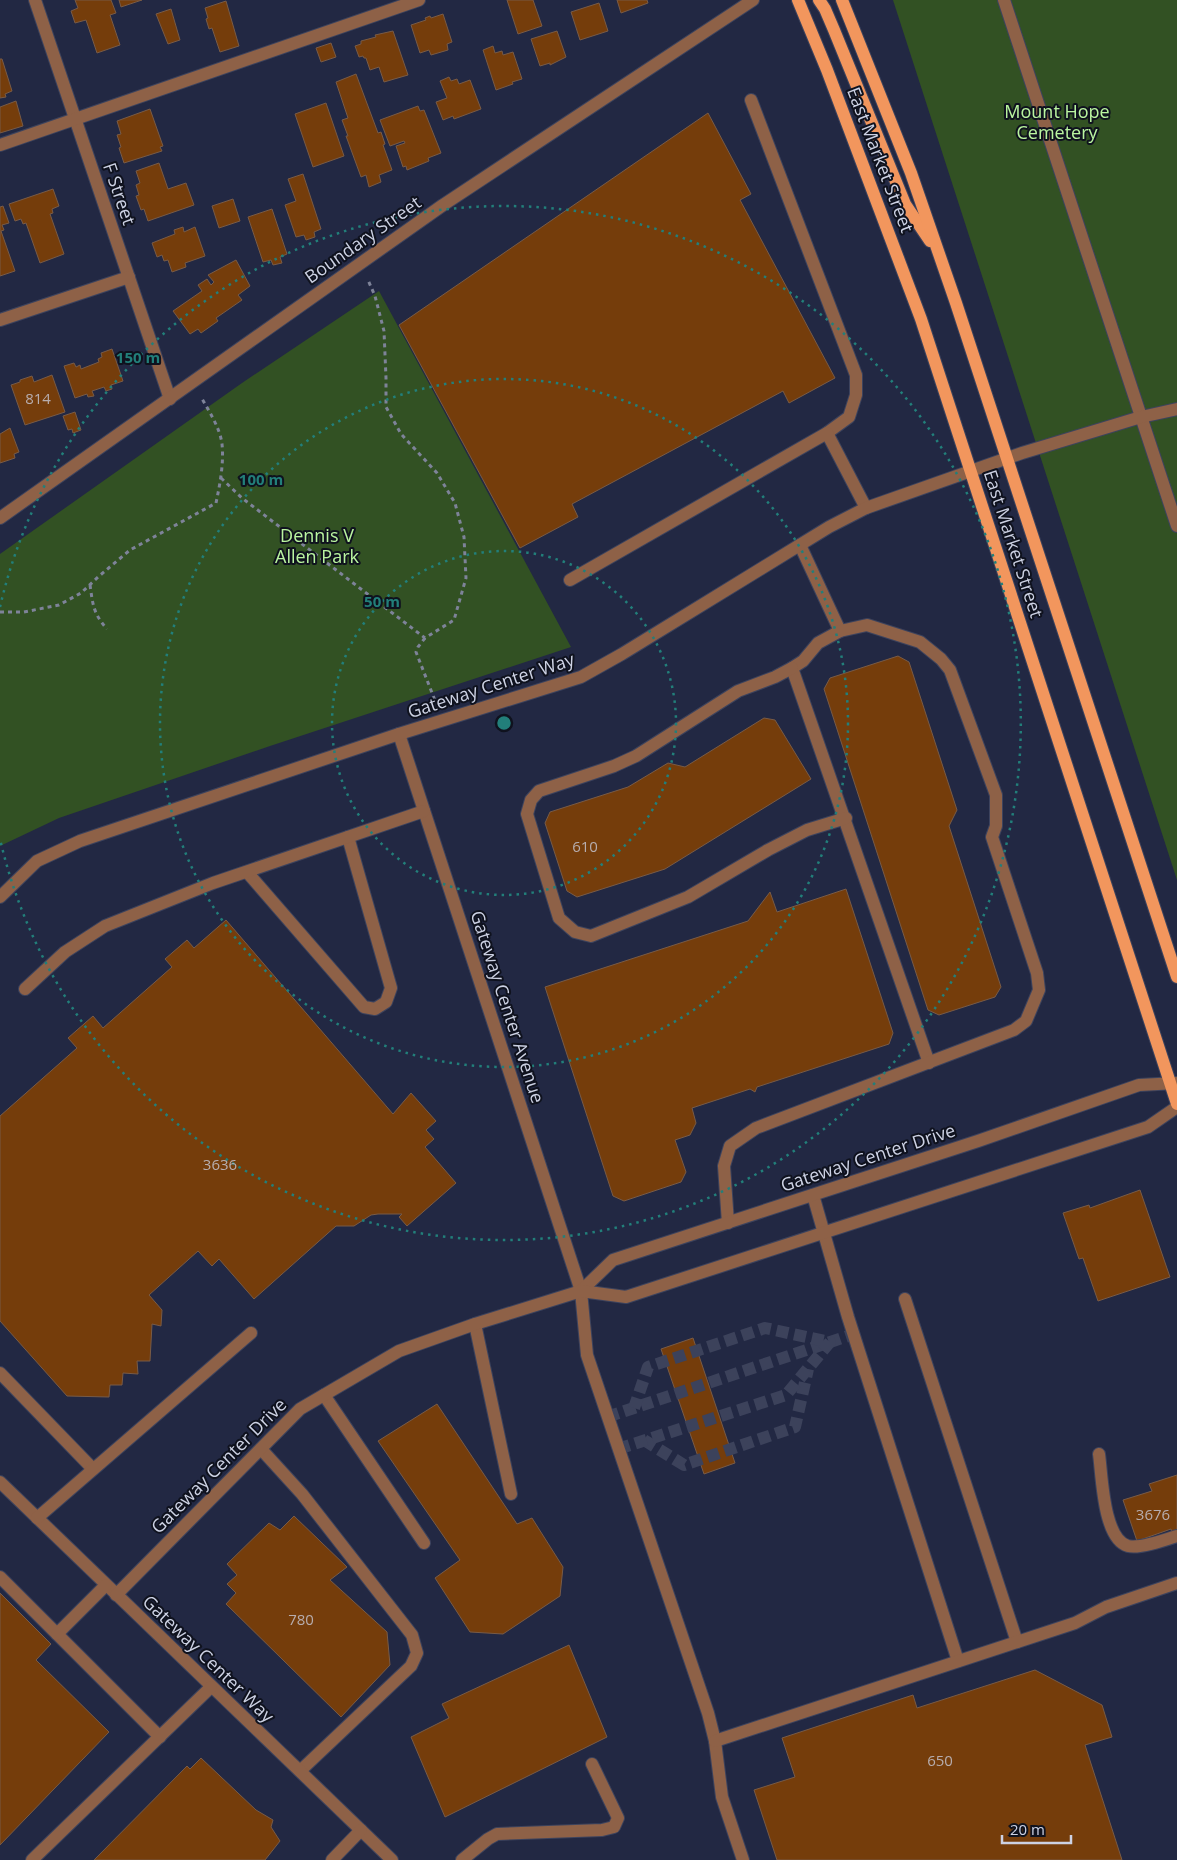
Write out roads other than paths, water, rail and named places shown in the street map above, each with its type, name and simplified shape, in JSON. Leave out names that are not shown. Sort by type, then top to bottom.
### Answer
[{"type":"main road","name":"East Market Street","points":[[798,0],[917,307],[1174,1083],[1177,1106]]},
{"type":"main road","points":[[818,0],[825,9],[834,30],[905,204],[940,256]]},
{"type":"main road","name":"East Market Street","points":[[842,0],[912,174],[1177,977]]},
{"type":"street","name":"F Street","points":[[35,0],[170,399]]},
{"type":"street","points":[[0,145],[420,0]]},
{"type":"street","name":"Boundary Street","points":[[0,518],[170,399],[193,380],[451,200],[753,0]]},
{"type":"street","points":[[1004,0],[1177,526]]},
{"type":"street","points":[[570,580],[827,433],[849,417],[856,395],[856,375],[751,100]]},
{"type":"street","points":[[0,320],[129,277]]},
{"type":"street","name":"Gateway Center Way","points":[[0,897],[38,861],[80,841],[399,734],[581,676],[622,654],[829,527],[866,508],[1006,458],[1141,417],[1177,409]]},
{"type":"street","points":[[827,433],[866,508]]},
{"type":"street","points":[[800,545],[840,631]]},
{"type":"street","points":[[728,1223],[724,1166],[730,1146],[756,1128],[1014,1030],[1026,1021],[1039,990],[1037,973],[992,838],[996,826],[996,795],[950,670],[920,642],[867,625],[840,631],[818,643],[803,661],[792,668],[738,692],[636,756],[614,766],[539,790],[532,800],[527,814],[559,918],[575,932],[591,936],[688,897],[768,850],[807,830],[846,818]]},
{"type":"street","points":[[792,668],[846,818],[929,1063]]},
{"type":"street","name":"Gateway Center Avenue","points":[[399,734],[581,1291],[587,1355],[708,1713],[715,1741],[722,1797],[743,1860]]},
{"type":"street","points":[[25,989],[65,952],[105,926],[213,883],[424,810]]},
{"type":"street","points":[[247,872],[364,1008],[375,1009],[386,1002],[391,988],[348,836]]},
{"type":"street","name":"Gateway Center Drive","points":[[581,1291],[613,1260],[813,1196],[1139,1085],[1174,1083]]},
{"type":"street","name":"Gateway Center Drive","points":[[116,1595],[300,1409],[399,1351],[475,1324],[581,1291],[626,1297],[1153,1126],[1177,1106]]},
{"type":"street","points":[[813,1196],[848,1317],[958,1662]]},
{"type":"street","points":[[904,1299],[1017,1642]]},
{"type":"street","points":[[475,1324],[511,1494]]},
{"type":"street","points":[[37,1518],[251,1333]]},
{"type":"street","points":[[0,1373],[92,1469]]},
{"type":"street","points":[[324,1395],[424,1543]]},
{"type":"street","points":[[261,1448],[302,1494],[380,1591],[412,1635],[417,1653],[411,1666],[300,1772]]},
{"type":"street","points":[[1099,1454],[1107,1513],[1112,1531],[1118,1541],[1128,1546],[1143,1545],[1177,1536]]},
{"type":"street","name":"Gateway Center Way","points":[[0,1482],[392,1860]]},
{"type":"street","points":[[0,1576],[160,1736]]},
{"type":"street","points":[[715,1741],[1075,1623],[1106,1607],[1177,1583]]},
{"type":"street","points":[[57,1634],[106,1585]]},
{"type":"street","points":[[32,1860],[211,1687]]},
{"type":"street","points":[[462,1860],[496,1834],[602,1830],[614,1827],[618,1818],[592,1764]]},
{"type":"street","points":[[332,1860],[361,1830]]},
{"type":"tunnel","points":[[618,1449],[786,1395],[830,1342],[765,1328],[648,1367],[634,1408]]},
{"type":"tunnel","points":[[607,1417],[854,1334]]},
{"type":"tunnel","points":[[644,1440],[684,1465],[795,1427],[808,1369]]},
{"type":"park label","name":"Mount Hope Cemetery","points":[[1057,122]]},
{"type":"park label","name":"Dennis V Allen Park","points":[[317,546]]}]
